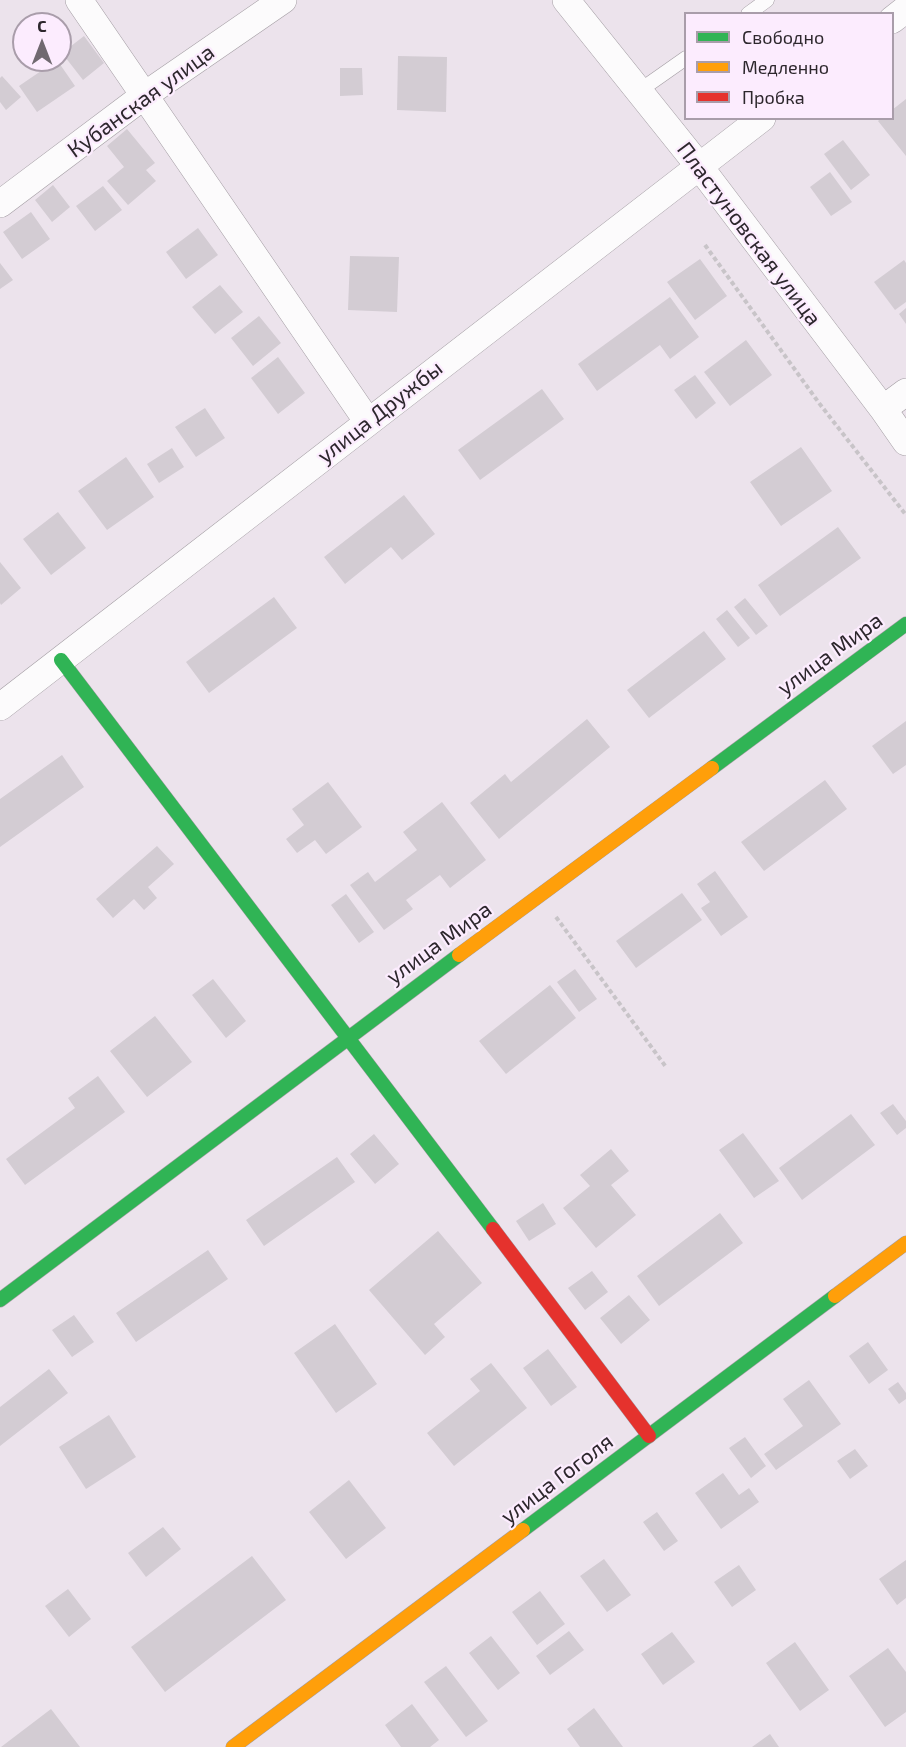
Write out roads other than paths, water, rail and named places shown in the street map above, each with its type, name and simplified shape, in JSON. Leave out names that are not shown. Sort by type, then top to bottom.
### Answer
[{"type":"street","points":[[79,0],[368,422]]},
{"type":"street","name":"Кубанская улица","points":[[0,204],[145,95],[283,0]]},
{"type":"street","name":"Пластуновская улица","points":[[566,0],[699,166],[906,442]]},
{"type":"street","points":[[894,18],[906,9]]},
{"type":"street","name":"улица Дружбы","points":[[0,707],[759,120]]},
{"type":"street","points":[[883,409],[906,392]]},
{"type":"street","name":"улица Мира","points":[[0,1300],[348,1037],[906,624]]},
{"type":"street","points":[[61,660],[649,1436]]},
{"type":"street","name":"улица Гоголя","points":[[233,1747],[906,1243]]},
{"type":"lane","points":[[751,12],[767,0]]},
{"type":"lane","points":[[639,91],[684,59]]}]
